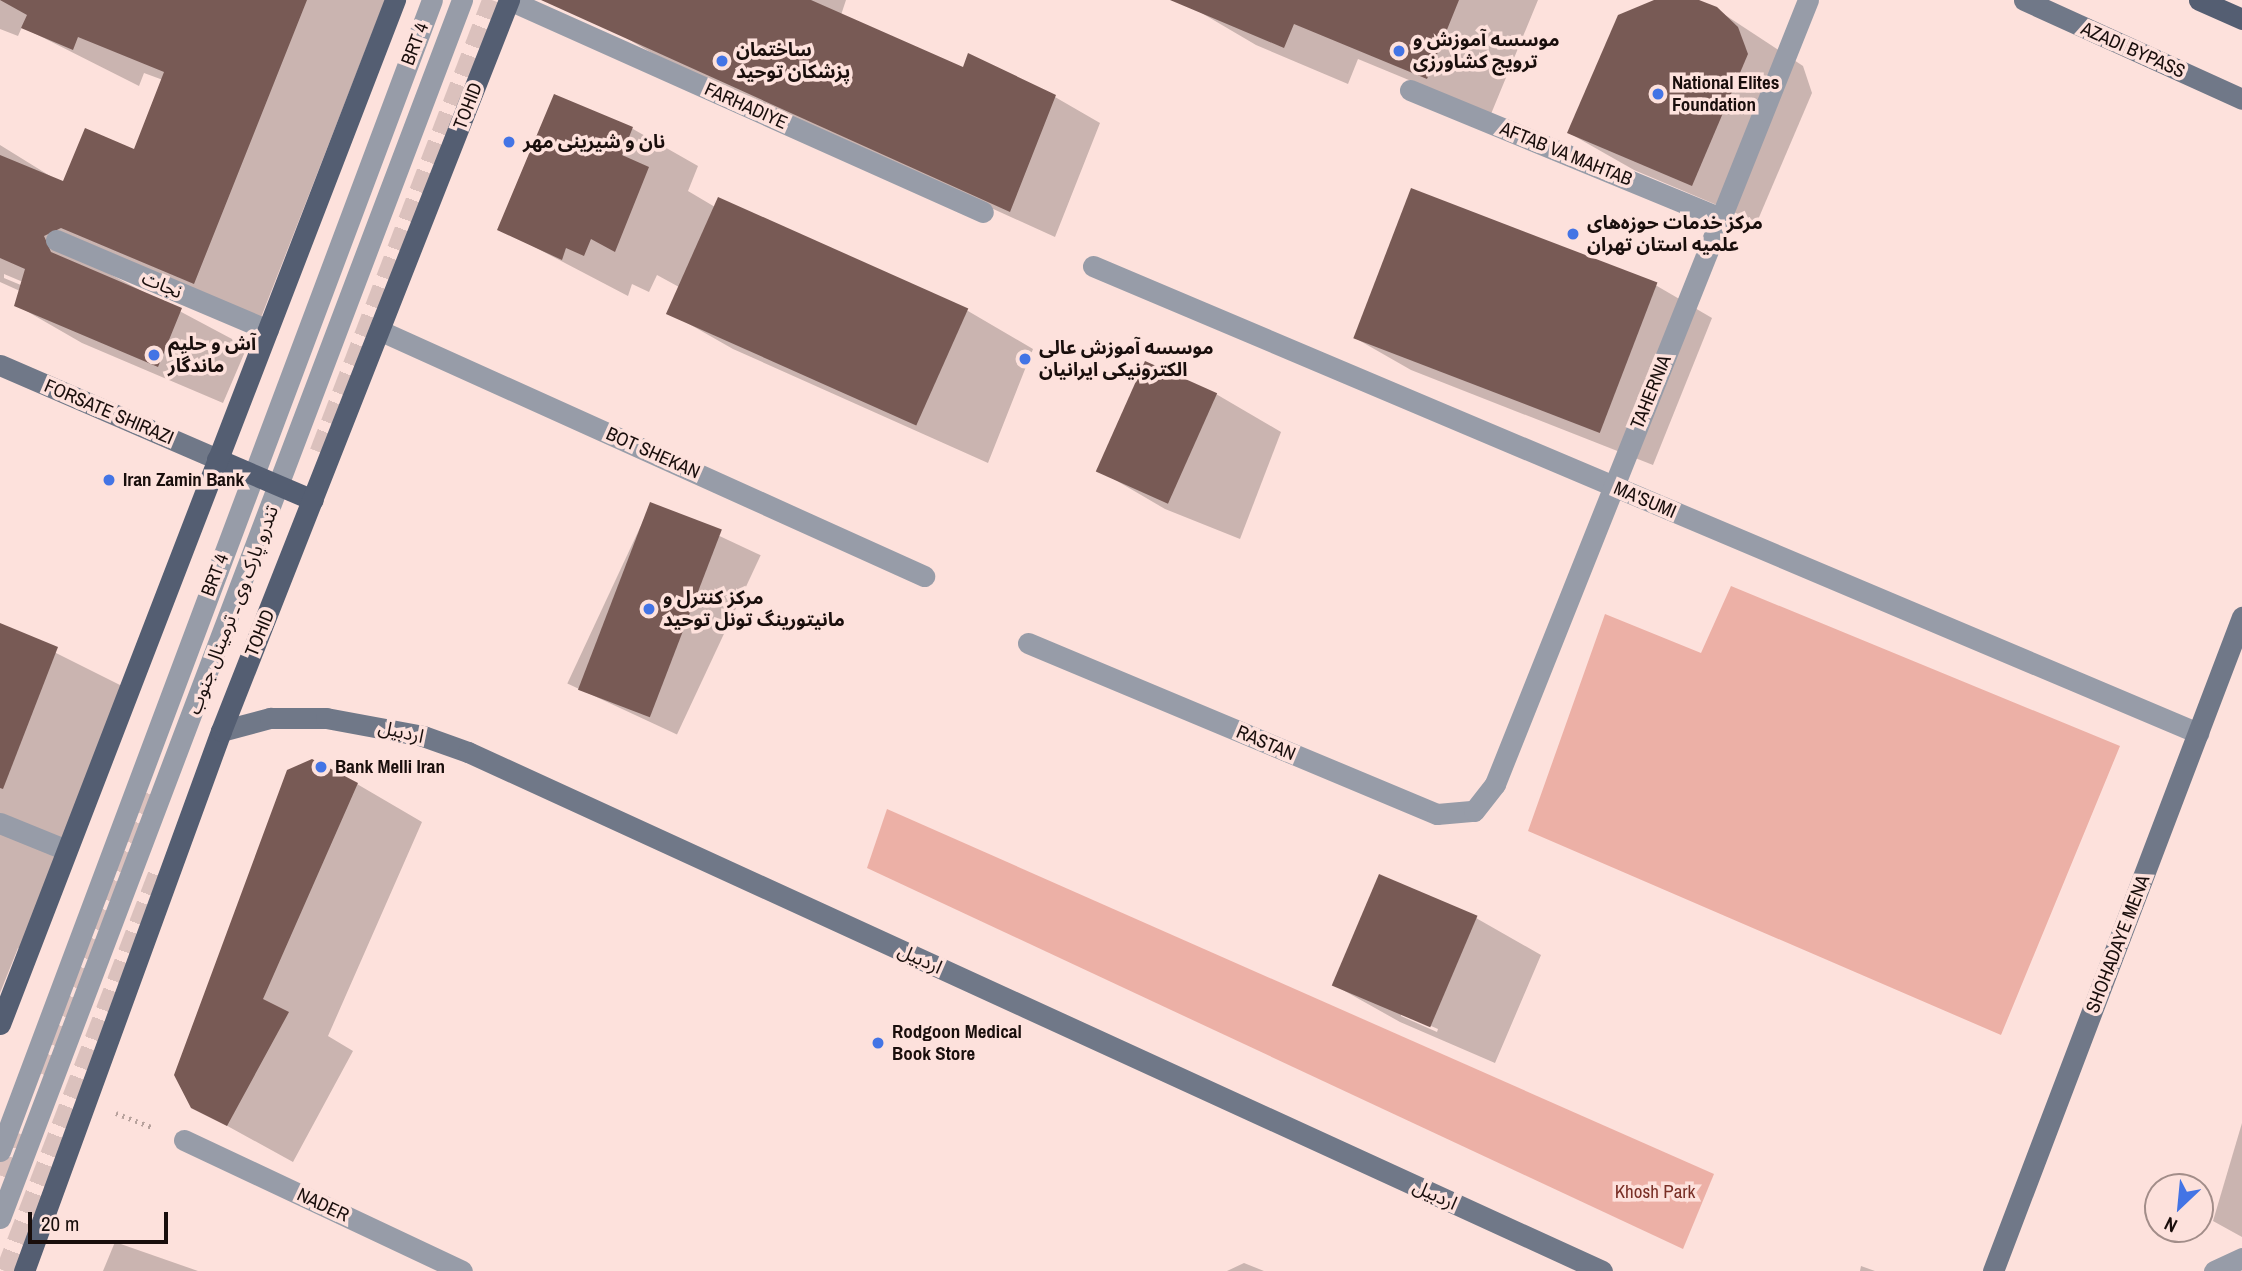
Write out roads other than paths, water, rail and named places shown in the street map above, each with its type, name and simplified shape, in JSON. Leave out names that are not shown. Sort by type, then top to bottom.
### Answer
[{"type":"main road","points":[[0,1024],[395,0]]},
{"type":"main road","name":"TOHID","points":[[24,1271],[82,1100],[220,731],[381,331],[509,0]]},
{"type":"main road","points":[[2199,0],[2242,19]]},
{"type":"main road","points":[[217,459],[313,500]]},
{"type":"street","name":"BRT 4","points":[[0,1151],[432,0]]},
{"type":"street","name":"تندرو پارک وی ـ ترمینال جنوب","points":[[0,1218],[462,0]]},
{"type":"street","name":"FARHADIYE","points":[[509,0],[984,212]]},
{"type":"street","name":"TAHERNIA","points":[[1495,784],[1808,0]]},
{"type":"street","name":"AZADI BYPASS","points":[[2024,0],[2242,99]]},
{"type":"street","name":"AFTAB VA MAHTAB","points":[[1410,90],[1721,218]]},
{"type":"street","name":"نجات","points":[[56,240],[268,330]]},
{"type":"street","name":"MA'SUMI","points":[[1093,266],[2198,733]]},
{"type":"street","name":"BOT SHEKAN","points":[[381,331],[924,576]]},
{"type":"street","name":"FORSATE SHIRAZI","points":[[0,365],[217,459]]},
{"type":"street","name":"SHOHADAYE MENA","points":[[1993,1271],[2242,617]]},
{"type":"street","name":"RASTAN","points":[[1028,643],[1437,814],[1474,811],[1495,784]]},
{"type":"street","name":"اردبیل","points":[[220,731],[270,718],[326,718],[423,736],[468,752],[1602,1271]]},
{"type":"street","points":[[0,823],[66,850]]},
{"type":"street","name":"NADER","points":[[184,1140],[462,1271]]},
{"type":"street","points":[[2214,1271],[2242,1258]]},
{"type":"tunnel","points":[[320,452],[493,0]]},
{"type":"tunnel","points":[[40,1073],[151,790]]},
{"type":"tunnel","points":[[6,1271],[158,874]]},
{"type":"tunnel","points":[[0,1175],[17,1132]]},
{"type":"place","name":"موسسه آموزش و ترویج کشاورزی","points":[[1399,51]]},
{"type":"place","name":"ساختمان پزشکان توحید","points":[[722,61]]},
{"type":"place","name":"National Elites Foundation","points":[[1658,94]]},
{"type":"place","name":"نان و شیرینی مهر","points":[[509,142]]},
{"type":"place","name":"مرکز خدمات حوزه‌های علمیه استان تهران","points":[[1573,234]]},
{"type":"place","name":"آش و حلیم ماندگار","points":[[154,355]]},
{"type":"place","name":"موسسه آموزش عالی الکترونیکی ایرانیان","points":[[1025,359]]},
{"type":"place","name":"Iran Zamin Bank","points":[[109,480]]},
{"type":"place","name":"مرکز کنترل و مانیتورینگ تونل توحید","points":[[649,609]]},
{"type":"place","name":"Bank Melli Iran","points":[[321,767]]},
{"type":"place","name":"Rodgoon Medical Book Store","points":[[878,1043]]},
{"type":"park label","name":"Khosh Park","points":[[1655,1192]]}]
